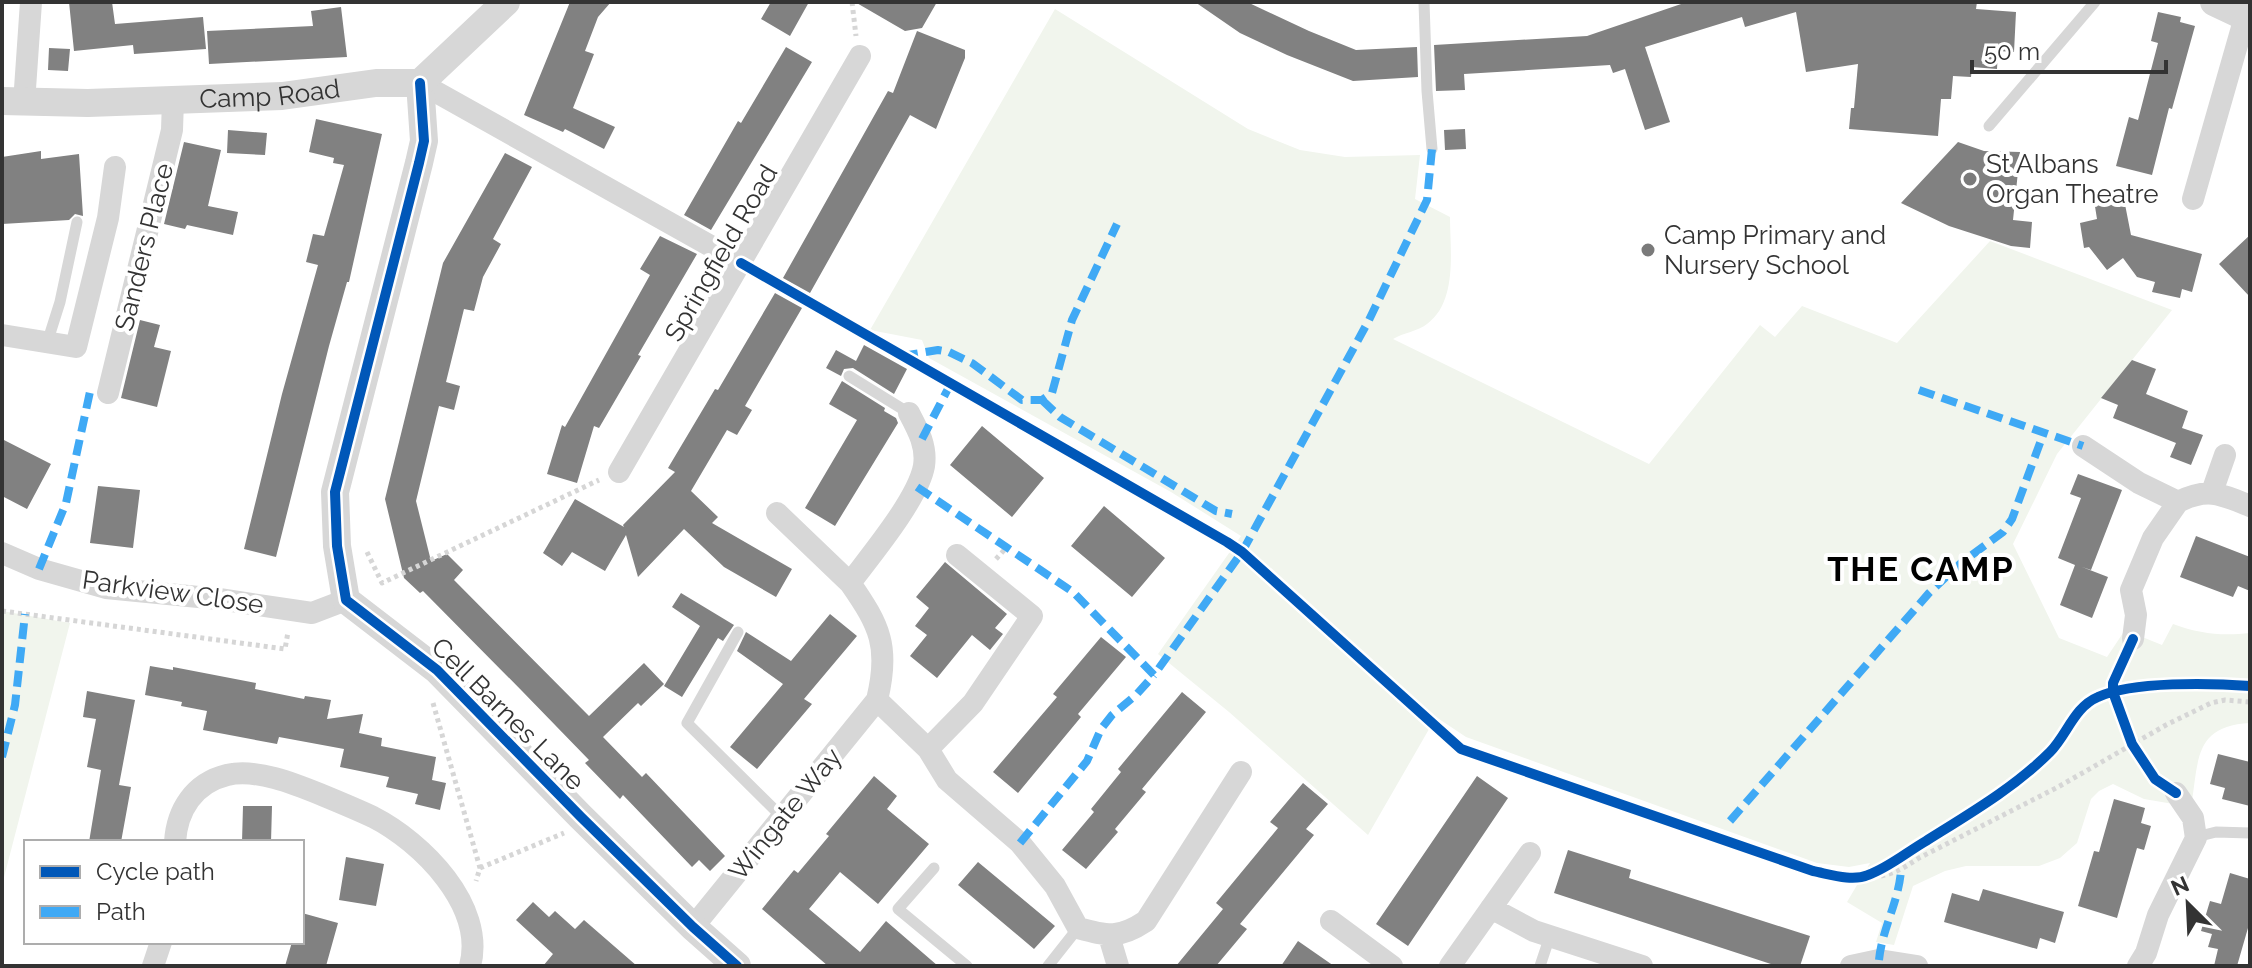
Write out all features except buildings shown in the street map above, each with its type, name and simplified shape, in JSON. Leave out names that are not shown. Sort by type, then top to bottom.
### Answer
[{"type":"street","points":[[13,102],[31,2]]},
{"type":"street","points":[[346,600],[337,546],[335,492],[424,141],[420,83],[506,2]]},
{"type":"street","points":[[2193,199],[2248,18],[2214,2]]},
{"type":"street","name":"Springfield Road","points":[[619,472],[860,56]]},
{"type":"street","name":"Camp Road","points":[[13,102],[282,96],[376,83],[420,83]]},
{"type":"street","name":"Springfield Road","points":[[420,83],[741,263]]},
{"type":"street","name":"Sanders Place","points":[[108,393],[172,130],[173,100]]},
{"type":"street","points":[[2,335],[76,347],[108,218],[115,167]]},
{"type":"street","points":[[850,583],[917,487],[924,465],[922,439],[909,413]]},
{"type":"street","points":[[2083,446],[2139,483],[2178,502]]},
{"type":"street","points":[[2212,492],[2225,455]]},
{"type":"street","points":[[2133,639],[2136,615],[2131,590],[2153,538],[2178,502],[2195,494],[2212,492],[2250,506]]},
{"type":"street","points":[[777,513],[850,583],[877,627],[884,671],[877,700],[928,749],[947,780],[1029,853],[1055,886],[1078,928],[1109,936],[1131,931],[1146,921],[1241,772]]},
{"type":"street","name":"Parkview Close","points":[[2,553],[39,569],[106,588],[312,613],[346,600]]},
{"type":"street","points":[[928,749],[973,703],[1032,616],[957,555]]},
{"type":"street","name":"Cell Barnes Lane","points":[[346,600],[437,670],[693,927],[737,966]]},
{"type":"street","name":"Wingate Way","points":[[693,927],[877,700]]},
{"type":"street","points":[[175,840],[181,810],[193,793],[226,775],[246,773],[298,785],[375,818],[416,847],[461,900],[472,930],[470,966]]},
{"type":"street","points":[[2138,966],[2146,953],[2158,915],[2196,837],[2193,818],[2176,793]]},
{"type":"street","points":[[1450,966],[1530,853]]},
{"type":"street","points":[[1491,908],[1534,931],[1642,966]]},
{"type":"street","points":[[1331,921],[1392,966]]},
{"type":"street","points":[[1109,936],[1118,966]]},
{"type":"street","points":[[153,966],[160,944]]},
{"type":"street","points":[[1851,966],[1879,960],[1917,966]]},
{"type":"lane","points":[[1424,2],[1432,149]]},
{"type":"lane","points":[[1989,126],[2095,2]]},
{"type":"lane","points":[[47,343],[60,302],[77,222]]},
{"type":"lane","points":[[741,263],[902,356]]},
{"type":"lane","points":[[849,376],[909,413]]},
{"type":"lane","points":[[738,632],[687,723],[783,818]]},
{"type":"lane","points":[[2196,837],[2216,832],[2250,833]]},
{"type":"lane","points":[[934,868],[898,909],[967,966]]},
{"type":"lane","points":[[1048,966],[1078,928]]},
{"type":"lane","points":[[1540,966],[1550,936]]},
{"type":"path","points":[[852,2],[860,56]]},
{"type":"path","points":[[382,583],[619,472]]},
{"type":"path","points":[[2,611],[285,649],[290,609]]},
{"type":"path","points":[[431,690],[434,715],[480,868],[474,890],[461,900]]},
{"type":"path","points":[[1859,877],[1882,878],[1901,870],[2211,703],[2225,700],[2250,702]]},
{"type":"path","points":[[2127,731],[2140,756]]},
{"type":"path","points":[[480,868],[560,836],[567,830]]},
{"type":"path","points":[[1859,877],[1917,846]]},
{"type":"shaded area","points":[[1055,9],[1248,129],[1300,150],[1345,157],[1420,155],[1415,199],[1450,217],[1448,289],[1437,314],[1427,324],[1393,339],[1649,464],[1760,325],[1775,337],[1802,306],[1897,343],[1990,241],[2172,310],[2057,454],[2013,544],[2059,638],[2107,657],[2125,630],[2162,645],[2173,624],[2211,633],[2250,633],[2250,723],[2231,726],[2208,739],[2198,761],[2191,807],[2144,799],[2113,784],[2091,799],[2077,843],[2060,858],[2039,866],[1966,866],[1945,871],[1913,886],[1894,945],[1876,942],[1882,923],[1847,902],[1870,863],[1849,867],[1817,863],[1466,737],[1436,717],[1368,835],[1229,712],[1158,654],[1241,536],[1171,492],[929,358],[922,340],[870,330]]},
{"type":"shaded area","points":[[2,611],[70,623],[2,885]]},
{"type":"marked path","points":[[917,487],[1073,592],[1154,675],[1242,552],[1369,320],[1427,200],[1432,149]]},
{"type":"marked path","points":[[902,356],[938,350],[949,352],[972,363],[1022,400],[1042,400],[1052,393],[1072,320],[1117,224]]},
{"type":"marked path","points":[[922,439],[951,383]]},
{"type":"marked path","points":[[39,569],[66,503],[91,387]]},
{"type":"marked path","points":[[1919,390],[2083,446]]},
{"type":"marked path","points":[[1042,400],[1060,417],[1216,511],[1232,514]]},
{"type":"marked path","points":[[1730,821],[1929,593],[1961,563],[2003,532],[2012,519],[2044,432]]},
{"type":"marked path","points":[[2,757],[15,705],[25,614]]},
{"type":"marked path","points":[[1020,843],[1087,761],[1101,729],[1112,715],[1154,675]]},
{"type":"marked path","points":[[1879,960],[1901,870]]},
{"type":"cycle path","points":[[420,83],[424,141],[335,492],[337,546],[346,600],[437,670],[581,817],[737,966]]},
{"type":"cycle path","points":[[741,263],[1242,552],[1461,749],[1813,871],[1855,878],[1890,864],[2021,777],[2050,752],[2083,707],[2098,697],[2151,686],[2250,686]]},
{"type":"cycle path","points":[[2133,639],[2113,683],[2113,692],[2132,744],[2155,779],[2176,793]]},
{"type":"place","name":"St Albans Organ Theatre","points":[[1970,179]]},
{"type":"place","name":"Camp Primary and Nursery School","points":[[1648,250]]},
{"type":"district","name":"THE CAMP","points":[[1921,569]]}]
